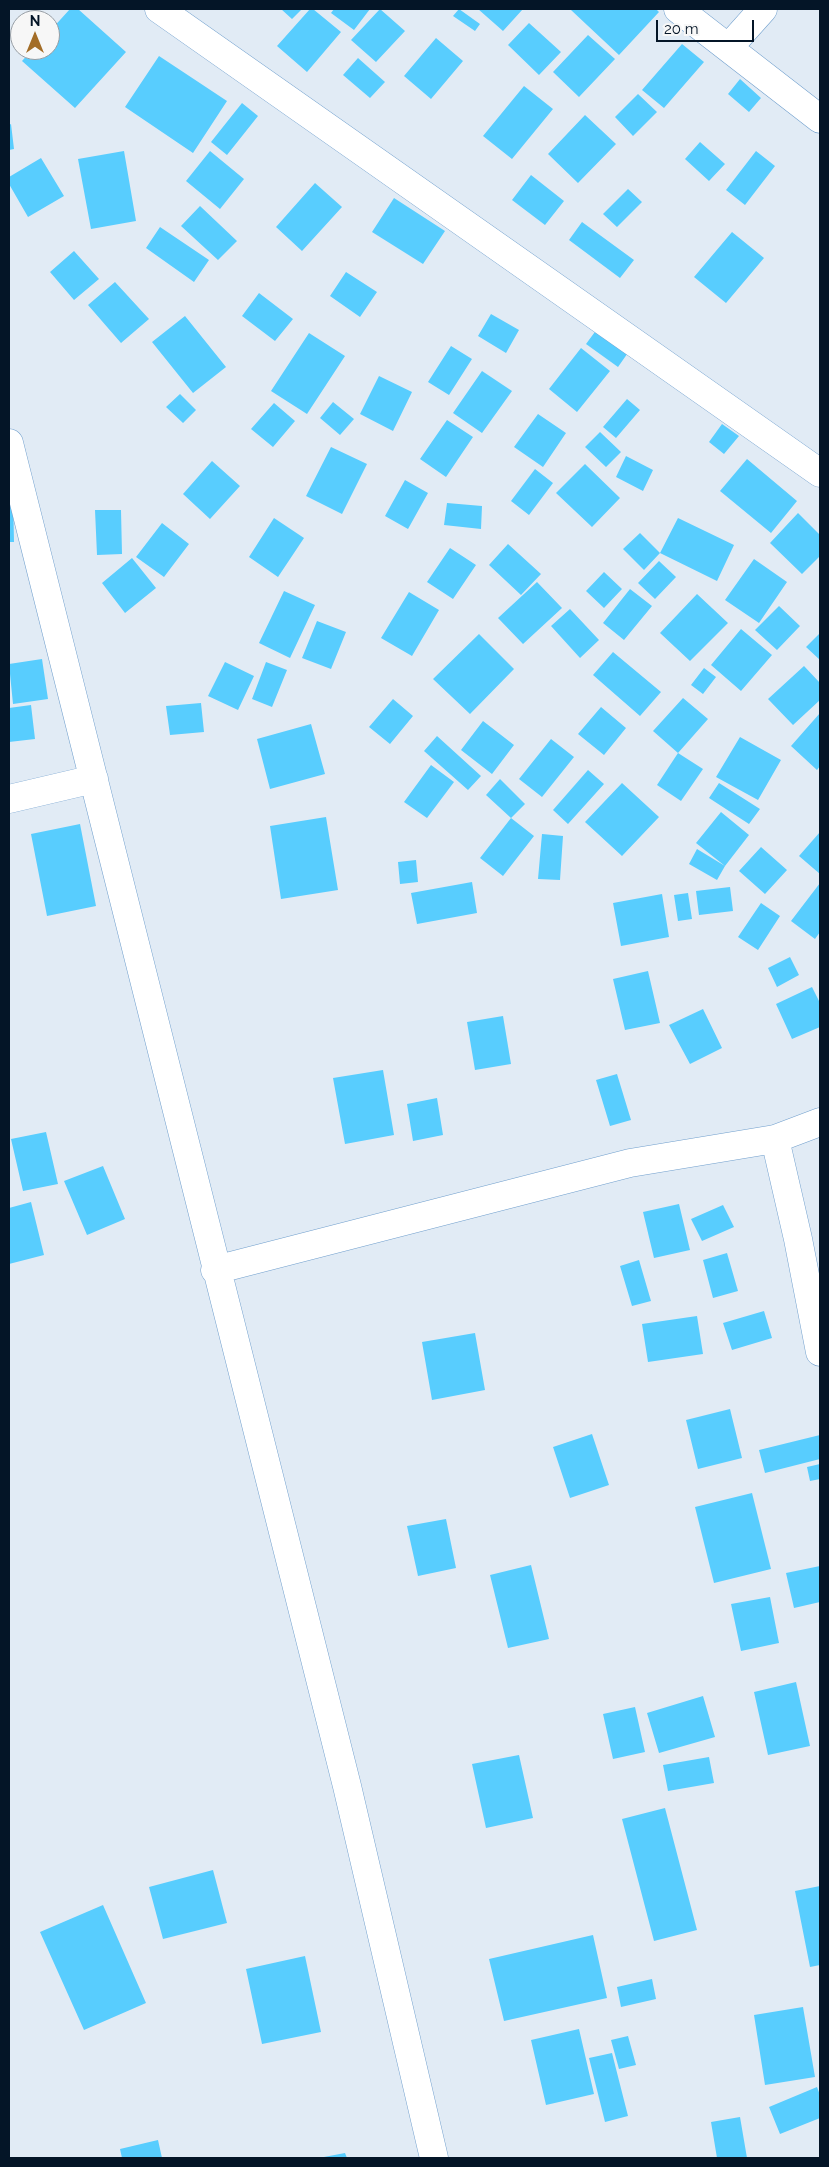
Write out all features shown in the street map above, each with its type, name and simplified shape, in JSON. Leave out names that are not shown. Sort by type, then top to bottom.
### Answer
[{"type":"street","points":[[160,9],[820,473]]},
{"type":"street","points":[[678,9],[820,119]]},
{"type":"street","points":[[729,47],[764,9]]},
{"type":"street","points":[[9,443],[215,1270],[347,1786],[434,2158]]},
{"type":"street","points":[[9,799],[94,779]]},
{"type":"street","points":[[215,1270],[630,1164],[775,1138],[820,1122]]},
{"type":"street","points":[[775,1138],[798,1239],[820,1352]]},
{"type":"building","points":[[70,9],[78,9],[126,52],[75,108],[22,61],[60,60],[60,20]]},
{"type":"building","points":[[281,9],[302,9],[292,19]]},
{"type":"building","points":[[310,9],[313,9],[341,32],[307,72],[277,46]]},
{"type":"building","points":[[334,9],[370,9],[354,30],[331,13]]},
{"type":"building","points":[[380,9],[405,31],[376,62],[351,40]]},
{"type":"building","points":[[459,9],[480,24],[475,31],[453,16]]},
{"type":"building","points":[[478,9],[523,9],[503,31]]},
{"type":"building","points":[[572,9],[656,9],[659,12],[619,55]]},
{"type":"building","points":[[529,23],[561,52],[539,75],[508,45]]},
{"type":"building","points":[[588,35],[615,59],[579,97],[553,72]]},
{"type":"building","points":[[436,38],[463,61],[431,99],[404,76]]},
{"type":"building","points":[[682,44],[704,62],[664,108],[642,90]]},
{"type":"building","points":[[159,56],[227,101],[193,153],[125,107]]},
{"type":"building","points":[[358,58],[385,82],[370,98],[343,75]]},
{"type":"building","points":[[740,79],[761,98],[749,112],[728,94]]},
{"type":"building","points":[[524,86],[553,109],[512,159],[483,136]]},
{"type":"building","points":[[638,94],[657,112],[633,136],[615,117]]},
{"type":"building","points":[[242,103],[258,116],[227,155],[211,142]]},
{"type":"building","points":[[585,115],[616,144],[578,183],[548,154]]},
{"type":"building","points":[[11,124],[14,149],[9,150],[9,125]]},
{"type":"building","points":[[700,142],[725,164],[709,181],[685,159]]},
{"type":"building","points":[[124,151],[136,221],[91,229],[78,159]]},
{"type":"building","points":[[210,151],[244,179],[220,209],[186,181]]},
{"type":"building","points":[[756,151],[775,166],[745,205],[726,190]]},
{"type":"building","points":[[41,158],[64,196],[28,217],[9,184],[9,177]]},
{"type":"building","points":[[531,175],[564,201],[545,225],[512,200]]},
{"type":"building","points":[[315,183],[342,207],[302,251],[276,227]]},
{"type":"building","points":[[628,189],[642,202],[617,227],[603,214]]},
{"type":"building","points":[[394,198],[445,231],[423,264],[372,232]]},
{"type":"building","points":[[200,206],[237,241],[218,260],[181,226]]},
{"type":"building","points":[[582,222],[634,260],[620,278],[569,240]]},
{"type":"building","points":[[160,227],[209,260],[194,282],[146,248]]},
{"type":"building","points":[[732,232],[764,258],[726,303],[694,277]]},
{"type":"building","points":[[74,251],[99,279],[74,300],[50,272]]},
{"type":"building","points":[[346,272],[377,292],[360,317],[330,296]]},
{"type":"building","points":[[115,282],[149,319],[121,343],[88,305]]},
{"type":"building","points":[[259,293],[293,319],[275,341],[242,316]]},
{"type":"building","points":[[491,314],[519,330],[506,353],[478,336]]},
{"type":"building","points":[[185,316],[226,367],[193,393],[152,342]]},
{"type":"building","points":[[600,325],[632,347],[618,367],[586,344]]},
{"type":"building","points":[[309,333],[345,356],[307,414],[271,391]]},
{"type":"building","points":[[451,346],[472,359],[449,395],[428,382]]},
{"type":"building","points":[[581,348],[610,371],[577,412],[549,389]]},
{"type":"building","points":[[482,371],[512,391],[482,433],[453,413]]},
{"type":"building","points":[[379,376],[412,392],[393,431],[360,414]]},
{"type":"building","points":[[180,394],[196,410],[183,423],[166,407]]},
{"type":"building","points":[[627,399],[640,410],[616,438],[603,427]]},
{"type":"building","points":[[333,402],[354,419],[340,435],[320,418]]},
{"type":"building","points":[[274,403],[295,421],[273,447],[251,429]]},
{"type":"building","points":[[538,414],[566,433],[543,467],[514,447]]},
{"type":"building","points":[[447,420],[473,437],[446,477],[420,459]]},
{"type":"building","points":[[722,424],[739,436],[724,454],[709,442]]},
{"type":"building","points":[[600,432],[621,452],[606,467],[585,447]]},
{"type":"building","points":[[331,447],[367,464],[342,514],[306,496]]},
{"type":"building","points":[[626,456],[653,470],[643,491],[616,477]]},
{"type":"building","points":[[747,459],[797,501],[771,533],[720,491]]},
{"type":"building","points":[[212,461],[240,486],[210,519],[183,494]]},
{"type":"building","points":[[585,464],[620,498],[592,527],[556,493]]},
{"type":"building","points":[[535,469],[553,483],[529,515],[511,501]]},
{"type":"building","points":[[405,480],[428,493],[408,529],[385,516]]},
{"type":"building","points":[[13,495],[14,542],[9,542],[9,496]]},
{"type":"building","points":[[447,503],[482,506],[481,529],[444,525]]},
{"type":"building","points":[[95,510],[121,510],[122,554],[97,555]]},
{"type":"building","points":[[798,513],[820,535],[820,556],[802,574],[770,543]]},
{"type":"building","points":[[274,518],[304,538],[278,577],[249,557]]},
{"type":"building","points":[[678,518],[734,545],[717,581],[660,553]]},
{"type":"building","points":[[162,523],[189,544],[164,577],[136,557]]},
{"type":"building","points":[[640,533],[660,553],[644,570],[623,549]]},
{"type":"building","points":[[508,544],[541,574],[521,595],[489,565]]},
{"type":"building","points":[[450,548],[476,565],[453,599],[427,582]]},
{"type":"building","points":[[132,558],[156,588],[125,613],[102,583]]},
{"type":"building","points":[[754,559],[787,582],[759,623],[725,600]]},
{"type":"building","points":[[659,561],[676,577],[655,599],[638,583]]},
{"type":"building","points":[[604,572],[622,589],[604,608],[586,591]]},
{"type":"building","points":[[537,582],[562,608],[523,644],[498,618]]},
{"type":"building","points":[[630,589],[652,606],[624,640],[603,623]]},
{"type":"building","points":[[284,591],[315,605],[290,658],[259,643]]},
{"type":"building","points":[[409,592],[439,610],[412,656],[381,638]]},
{"type":"building","points":[[697,594],[728,623],[690,661],[660,633]]},
{"type":"building","points":[[779,606],[800,626],[777,650],[755,630]]},
{"type":"building","points":[[570,609],[599,640],[580,658],[551,626]]},
{"type":"building","points":[[317,621],[346,632],[331,669],[302,658]]},
{"type":"building","points":[[741,629],[772,655],[741,691],[711,665]]},
{"type":"building","points":[[820,633],[820,660],[806,647]]},
{"type":"building","points":[[479,634],[514,669],[470,714],[433,679]]},
{"type":"building","points":[[613,652],[661,692],[640,716],[593,675]]},
{"type":"building","points":[[42,659],[48,699],[13,704],[9,664]]},
{"type":"building","points":[[225,662],[254,676],[238,710],[208,696]]},
{"type":"building","points":[[266,662],[287,670],[272,707],[252,699]]},
{"type":"building","points":[[804,666],[820,683],[820,700],[793,725],[768,699]]},
{"type":"building","points":[[704,668],[716,677],[703,694],[691,685]]},
{"type":"building","points":[[683,698],[708,719],[678,753],[653,731]]},
{"type":"building","points":[[393,699],[413,716],[390,744],[369,727]]},
{"type":"building","points":[[201,703],[204,732],[170,735],[166,706]]},
{"type":"building","points":[[31,705],[35,739],[9,742],[9,708]]},
{"type":"building","points":[[601,707],[626,728],[604,755],[578,734]]},
{"type":"building","points":[[820,713],[820,766],[817,770],[791,746]]},
{"type":"building","points":[[483,721],[514,745],[492,774],[461,750]]},
{"type":"building","points":[[311,724],[325,774],[270,789],[257,739]]},
{"type":"building","points":[[437,736],[481,776],[468,790],[424,751]]},
{"type":"building","points":[[740,737],[781,760],[758,800],[716,777]]},
{"type":"building","points":[[551,739],[574,757],[542,797],[519,779]]},
{"type":"building","points":[[678,753],[703,769],[681,801],[657,785]]},
{"type":"building","points":[[431,765],[454,782],[427,818],[404,802]]},
{"type":"building","points":[[588,770],[604,784],[568,824],[553,810]]},
{"type":"building","points":[[500,779],[525,804],[511,818],[486,795]]},
{"type":"building","points":[[622,783],[659,817],[622,856],[585,822]]},
{"type":"building","points":[[719,783],[760,809],[749,824],[709,798]]},
{"type":"building","points":[[721,812],[749,835],[725,866],[696,843]]},
{"type":"building","points":[[326,817],[338,890],[281,899],[270,826]]},
{"type":"building","points":[[511,818],[534,836],[503,876],[480,858]]},
{"type":"building","points":[[80,824],[96,906],[47,916],[31,834]]},
{"type":"building","points":[[820,832],[820,874],[799,856]]},
{"type":"building","points":[[542,834],[563,836],[560,880],[538,879]]},
{"type":"building","points":[[761,847],[787,870],[765,894],[739,871]]},
{"type":"building","points":[[697,849],[725,866],[717,880],[689,864]]},
{"type":"building","points":[[416,860],[418,882],[400,884],[398,862]]},
{"type":"building","points":[[472,882],[477,913],[417,924],[411,893]]},
{"type":"building","points":[[820,883],[820,932],[815,939],[791,921]]},
{"type":"building","points":[[730,887],[733,911],[699,915],[696,891]]},
{"type":"building","points":[[688,893],[692,919],[678,921],[674,895]]},
{"type":"building","points":[[662,894],[669,937],[621,946],[613,903]]},
{"type":"building","points":[[761,903],[780,916],[758,950],[738,937]]},
{"type":"building","points":[[790,957],[799,975],[777,987],[768,968]]},
{"type":"building","points":[[648,971],[660,1023],[625,1030],[613,979]]},
{"type":"building","points":[[812,987],[820,1003],[820,1027],[792,1039],[776,1004]]},
{"type":"building","points":[[703,1009],[722,1048],[690,1064],[669,1025]]},
{"type":"building","points":[[503,1016],[511,1064],[475,1070],[467,1022]]},
{"type":"building","points":[[383,1070],[394,1135],[345,1144],[333,1078]]},
{"type":"building","points":[[617,1074],[631,1120],[610,1126],[596,1080]]},
{"type":"building","points":[[437,1098],[443,1135],[413,1141],[407,1104]]},
{"type":"building","points":[[46,1132],[58,1184],[23,1191],[11,1139]]},
{"type":"building","points":[[103,1166],[125,1219],[87,1235],[64,1181]]},
{"type":"building","points":[[31,1202],[44,1255],[9,1264],[9,1208]]},
{"type":"building","points":[[679,1204],[690,1250],[654,1258],[643,1212]]},
{"type":"building","points":[[723,1205],[734,1227],[702,1241],[691,1219]]},
{"type":"building","points":[[727,1253],[738,1291],[713,1298],[703,1260]]},
{"type":"building","points":[[639,1260],[651,1301],[632,1306],[620,1266]]},
{"type":"building","points":[[764,1311],[772,1338],[732,1350],[723,1323]]},
{"type":"building","points":[[697,1316],[703,1354],[648,1362],[642,1324]]},
{"type":"building","points":[[475,1333],[485,1390],[432,1400],[422,1342]]},
{"type":"building","points":[[730,1409],[742,1458],[698,1469],[686,1420]]},
{"type":"building","points":[[592,1434],[609,1485],[570,1498],[553,1447]]},
{"type":"building","points":[[820,1435],[820,1459],[765,1473],[759,1450]]},
{"type":"building","points":[[820,1464],[820,1479],[810,1481],[807,1467]]},
{"type":"building","points":[[752,1493],[771,1569],[714,1583],[695,1507]]},
{"type":"building","points":[[446,1519],[456,1568],[418,1576],[407,1526]]},
{"type":"building","points":[[531,1565],[549,1639],[508,1648],[490,1575]]},
{"type":"building","points":[[820,1566],[820,1602],[794,1608],[786,1573]]},
{"type":"building","points":[[770,1597],[779,1643],[741,1651],[731,1604]]},
{"type":"building","points":[[796,1682],[810,1746],[768,1755],[754,1692]]},
{"type":"building","points":[[703,1696],[715,1737],[659,1753],[647,1713]]},
{"type":"building","points":[[635,1707],[645,1752],[613,1759],[603,1714]]},
{"type":"building","points":[[519,1755],[533,1818],[486,1828],[472,1764]]},
{"type":"building","points":[[709,1757],[714,1783],[668,1791],[663,1765]]},
{"type":"building","points":[[665,1808],[697,1930],[654,1941],[622,1819]]},
{"type":"building","points":[[213,1870],[227,1923],[163,1939],[149,1887]]},
{"type":"building","points":[[820,1886],[820,1965],[810,1967],[795,1891]]},
{"type":"building","points":[[103,1905],[146,2003],[84,2030],[40,1932]]},
{"type":"building","points":[[593,1935],[607,1998],[504,2021],[489,1959]]},
{"type":"building","points":[[305,1956],[321,2032],[262,2044],[246,1969]]},
{"type":"building","points":[[652,1979],[656,1999],[621,2007],[617,1987]]},
{"type":"building","points":[[803,2007],[815,2077],[765,2085],[754,2015]]},
{"type":"building","points":[[579,2029],[594,2094],[546,2105],[531,2040]]},
{"type":"building","points":[[628,2036],[636,2065],[619,2069],[611,2040]]},
{"type":"building","points":[[612,2053],[628,2116],[605,2122],[589,2058]]},
{"type":"building","points":[[817,2087],[820,2095],[820,2118],[780,2134],[769,2107]]},
{"type":"building","points":[[740,2117],[747,2158],[717,2158],[711,2122]]},
{"type":"building","points":[[158,2140],[162,2158],[122,2158],[120,2149]]},
{"type":"building","points":[[345,2153],[347,2158],[324,2158],[324,2157]]}]
